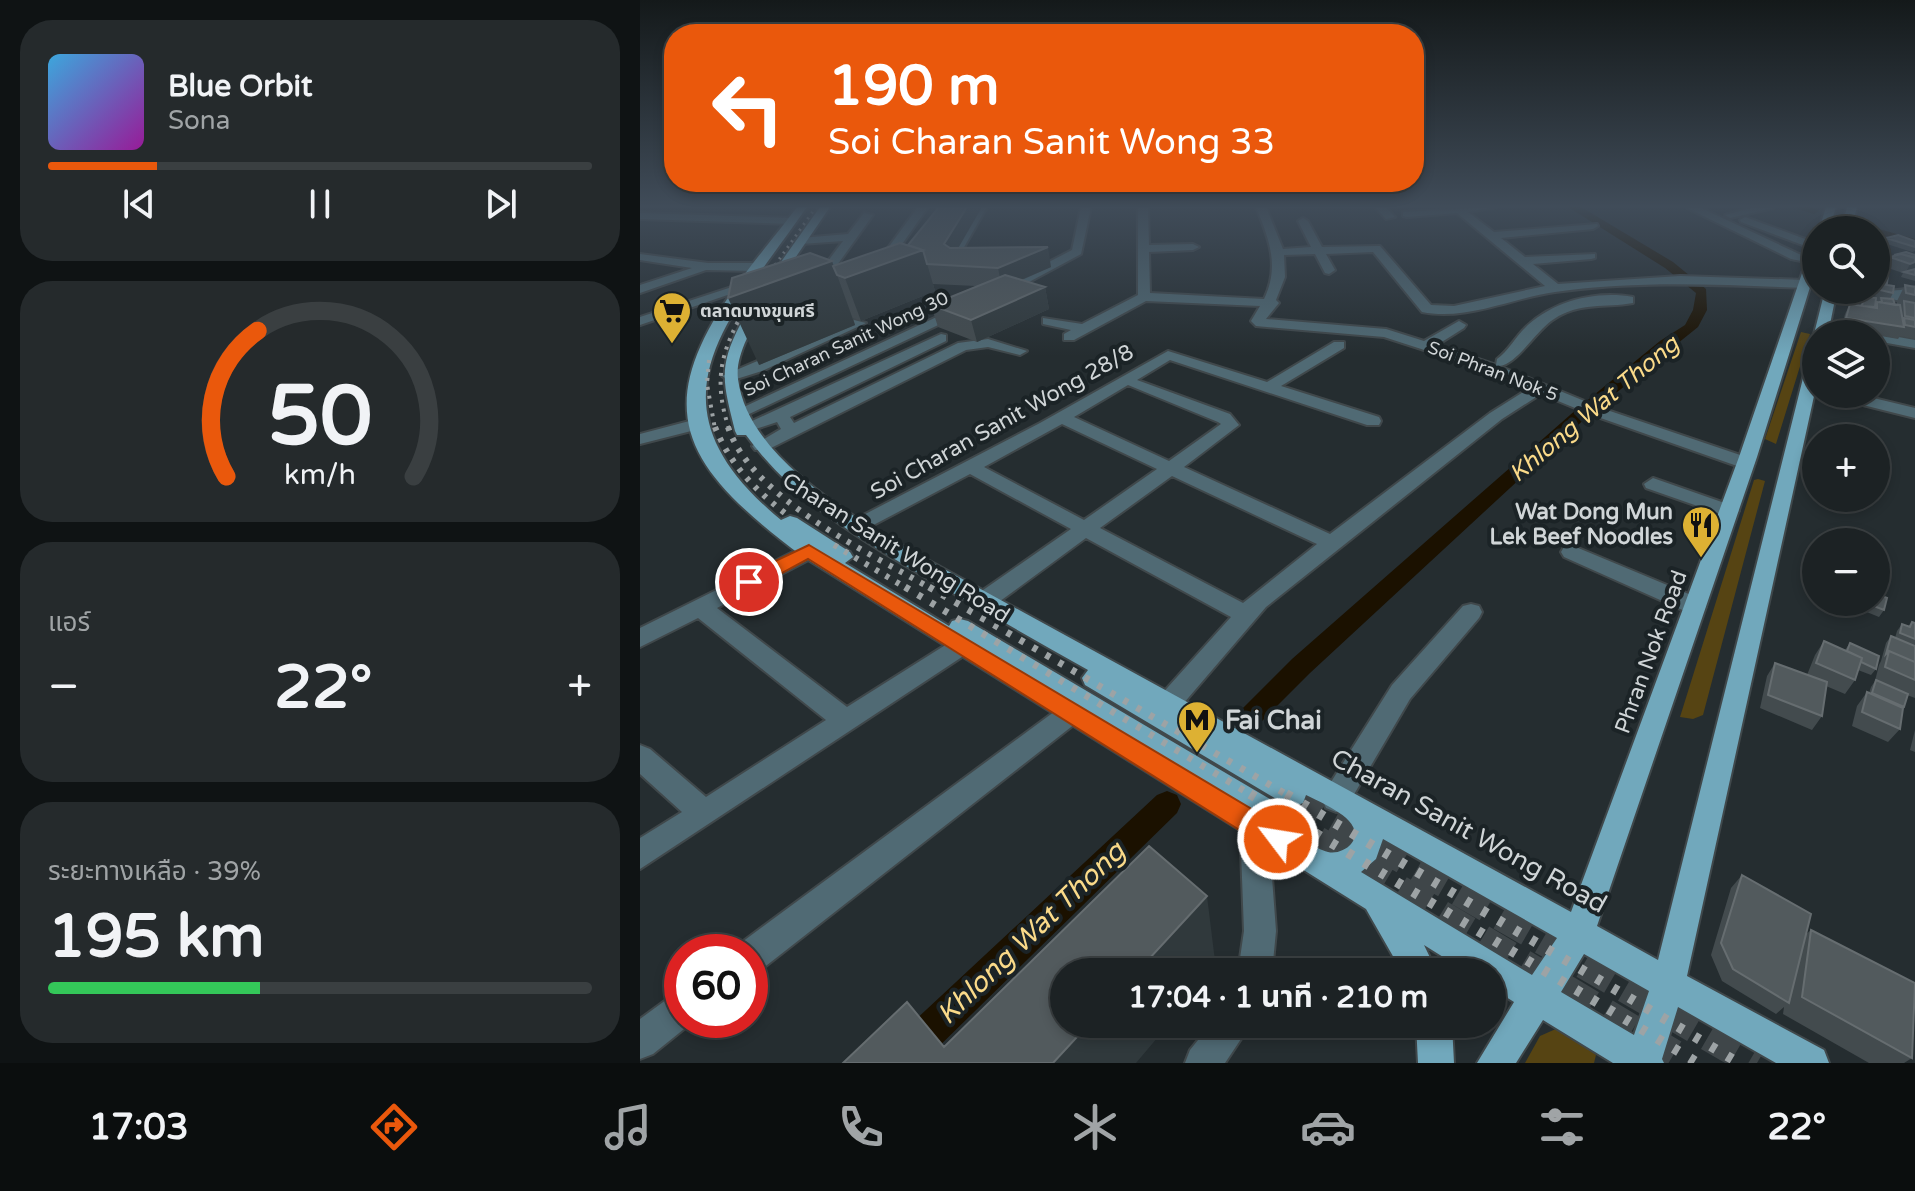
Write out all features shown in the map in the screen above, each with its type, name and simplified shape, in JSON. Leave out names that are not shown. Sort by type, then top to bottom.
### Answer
[{"type":"main road","name":"Charan Sanit Wong Road","points":[[764,257],[713,331],[694,380],[700,431],[716,466],[730,486],[756,511],[809,551],[1071,713],[1265,821]]},
{"type":"main road","name":"Charan Sanit Wong Road","points":[[791,257],[744,328],[732,361],[730,376],[743,433],[758,463],[784,489],[826,521],[1293,794]]},
{"type":"main road","name":"Phran Nok Road","points":[[1495,1063],[1579,933],[1794,320],[1805,304]]},
{"type":"main road","points":[[1794,320],[1802,325]]},
{"type":"main road","points":[[1644,1062],[1669,983],[1807,408]]},
{"type":"main road","name":"Charan Sanit Wong Road","points":[[742,419],[761,446],[811,496],[857,526],[984,601],[1811,1063]]},
{"type":"main road","name":"Charan Sanit Wong Road","points":[[700,431],[751,492],[849,561],[1265,821],[1325,867],[1374,898],[1644,1062]]},
{"type":"main road","points":[[1325,867],[1353,863],[1363,853],[1370,832],[1348,805]]},
{"type":"main road","points":[[1374,898],[1402,936],[1413,958]]},
{"type":"main road","points":[[1435,1038],[1436,1063]]},
{"type":"street","points":[[640,257],[708,267],[756,267]]},
{"type":"street","points":[[831,265],[837,257]]},
{"type":"street","points":[[888,257],[876,273],[890,276]]},
{"type":"street","points":[[954,257],[949,265],[969,268]]},
{"type":"street","name":"Soi Charan Sanit Wong 30","points":[[742,419],[999,295],[1069,257]]},
{"type":"street","points":[[1144,297],[1145,257]]},
{"type":"street","name":"Soi Phran Nok 5","points":[[1280,257],[1280,280],[1272,303],[1258,321],[1386,333],[1482,364],[1574,403],[1746,463]]},
{"type":"street","points":[[1323,257],[1329,270]]},
{"type":"street","points":[[1384,257],[1427,309],[1454,310],[1555,288],[1680,280],[1802,287]]},
{"type":"street","points":[[1519,257],[1555,288]]},
{"type":"street","points":[[640,289],[708,267]]},
{"type":"street","points":[[1024,267],[1051,267]]},
{"type":"street","points":[[1572,287],[1587,300]]},
{"type":"street","points":[[642,320],[739,289]]},
{"type":"street","points":[[1890,295],[1900,297],[1915,291]]},
{"type":"street","points":[[1069,337],[1144,297],[1272,303]]},
{"type":"street","points":[[1502,362],[1516,354],[1528,333],[1545,319],[1587,300],[1628,300]]},
{"type":"street","points":[[730,376],[757,368],[859,324],[835,313]]},
{"type":"street","points":[[1048,321],[1084,329]]},
{"type":"street","points":[[1427,345],[1459,325]]},
{"type":"street","points":[[920,331],[963,346]]},
{"type":"street","points":[[742,419],[781,415],[941,338]]},
{"type":"street","points":[[1890,340],[1915,344]]},
{"type":"street","points":[[761,446],[963,346],[988,343],[1020,351]]},
{"type":"street","points":[[1269,387],[1339,345]]},
{"type":"street","points":[[757,368],[758,347]]},
{"type":"street","name":"Soi Charan Sanit Wong 28/8","points":[[857,526],[1062,418],[1168,355],[1269,387]]},
{"type":"street","points":[[984,601],[1231,425],[1224,418],[1135,384]]},
{"type":"street","points":[[1269,387],[1373,421]]},
{"type":"street","points":[[1168,704],[1258,601],[1496,416],[1539,389]]},
{"type":"street","points":[[1890,407],[1915,413]]},
{"type":"street","points":[[781,415],[791,431]]},
{"type":"street","points":[[1062,418],[1332,543]]},
{"type":"street","points":[[640,439],[700,431]]},
{"type":"street","points":[[970,467],[1246,615]]},
{"type":"street","points":[[1653,484],[1729,511]]},
{"type":"street","points":[[640,638],[809,551]]},
{"type":"street","points":[[1571,552],[1695,606]]},
{"type":"street","points":[[700,607],[846,721]]},
{"type":"street","points":[[1348,805],[1401,692],[1471,612]]},
{"type":"street","points":[[640,855],[963,645]]},
{"type":"street","points":[[768,943],[1071,713]]},
{"type":"street","points":[[640,757],[704,813]]},
{"type":"street","points":[[1257,958],[1265,821]]},
{"type":"street","points":[[640,1041],[664,1023]]},
{"type":"street","points":[[1203,1063],[1222,1038]]},
{"type":"shaded area","points":[[1802,332],[1802,360],[1776,444],[1765,439]]},
{"type":"shaded area","points":[[1754,480],[1765,481],[1703,715],[1693,719],[1680,717]]},
{"type":"shaded area","points":[[1558,1028],[1578,1035],[1596,1055],[1594,1063],[1525,1063],[1540,1036]]},
{"type":"building","points":[[799,257],[820,257],[832,261],[728,298],[732,278]]},
{"type":"building","points":[[860,257],[905,257],[845,278],[837,275],[833,266]]},
{"type":"building","points":[[925,257],[1025,257],[998,268],[927,264]]},
{"type":"building","points":[[1890,257],[1915,258],[1915,262],[1910,264]]},
{"type":"building","points":[[1005,275],[1045,287],[971,320],[931,305]]},
{"type":"building","points":[[1905,285],[1915,287],[1915,295],[1906,293]]},
{"type":"building","points":[[1904,301],[1915,303],[1915,318],[1905,316]]},
{"type":"building","points":[[1850,304],[1877,308],[1877,304],[1900,305],[1904,327],[1890,325],[1890,320],[1846,318]]},
{"type":"building","points":[[1904,318],[1915,320],[1915,327],[1905,325]]},
{"type":"building","points":[[1912,622],[1915,623],[1915,639],[1900,633],[1902,624],[1910,627]]},
{"type":"building","points":[[1891,636],[1915,646],[1915,662],[1889,651],[1886,654]]},
{"type":"building","points":[[1824,641],[1862,658],[1855,680],[1816,663]]},
{"type":"building","points":[[1850,643],[1879,656],[1876,669],[1847,651]]},
{"type":"building","points":[[1889,651],[1915,662],[1915,680],[1885,667]]},
{"type":"building","points":[[1775,663],[1827,682],[1822,716],[1768,695]]},
{"type":"building","points":[[1876,680],[1908,694],[1904,707],[1872,693]]},
{"type":"building","points":[[1867,692],[1903,708],[1900,729],[1862,712]]},
{"type":"building","points":[[1149,846],[1207,896],[1150,958],[1050,958],[1050,1038],[1076,1038],[1053,1063],[843,1063],[907,1002],[944,1047]]},
{"type":"building","points":[[1742,875],[1811,914],[1789,1003],[1733,969],[1721,943]]},
{"type":"building","points":[[1811,930],[1915,983],[1912,1058],[1802,997]]},
{"type":"waterway","name":"Khlong Wat Thong","points":[[1250,717],[1301,666],[1584,411],[1665,344],[1691,327],[1700,310],[1702,292],[1655,257]]},
{"type":"waterway","name":"Khlong Wat Thong","points":[[896,1063],[1167,804]]},
{"type":"tunnel","points":[[1293,794],[1297,796]]},
{"type":"tunnel","points":[[1294,794],[1757,1063]]},
{"type":"tunnel","points":[[1275,817],[1686,1063]]},
{"type":"railway","points":[[747,305],[781,257]]},
{"type":"railway","points":[[729,429],[721,394],[722,364],[747,305]]},
{"type":"railway","points":[[709,360],[707,384],[715,429]]},
{"type":"railway","points":[[715,427],[728,454],[746,477],[790,517]]},
{"type":"railway","points":[[729,429],[741,453],[761,478],[787,500],[816,522],[932,589]]},
{"type":"railway","points":[[834,545],[908,589]]},
{"type":"railway","points":[[905,587],[1253,796]]},
{"type":"railway","points":[[929,587],[1289,796]]},
{"type":"railway","points":[[1250,794],[1698,1063]]},
{"type":"railway","points":[[1286,794],[1739,1063]]},
{"type":"place","name":"ตลาดบางขุนศรี","points":[[672,345]]},
{"type":"place","name":"Wat Dong Mun Lek Beef Noodles","points":[[1701,559]]},
{"type":"place","name":"Fai Chai","points":[[1197,754]]},
{"type":"route","points":[[749,582],[809,551],[1278,839]]}]
